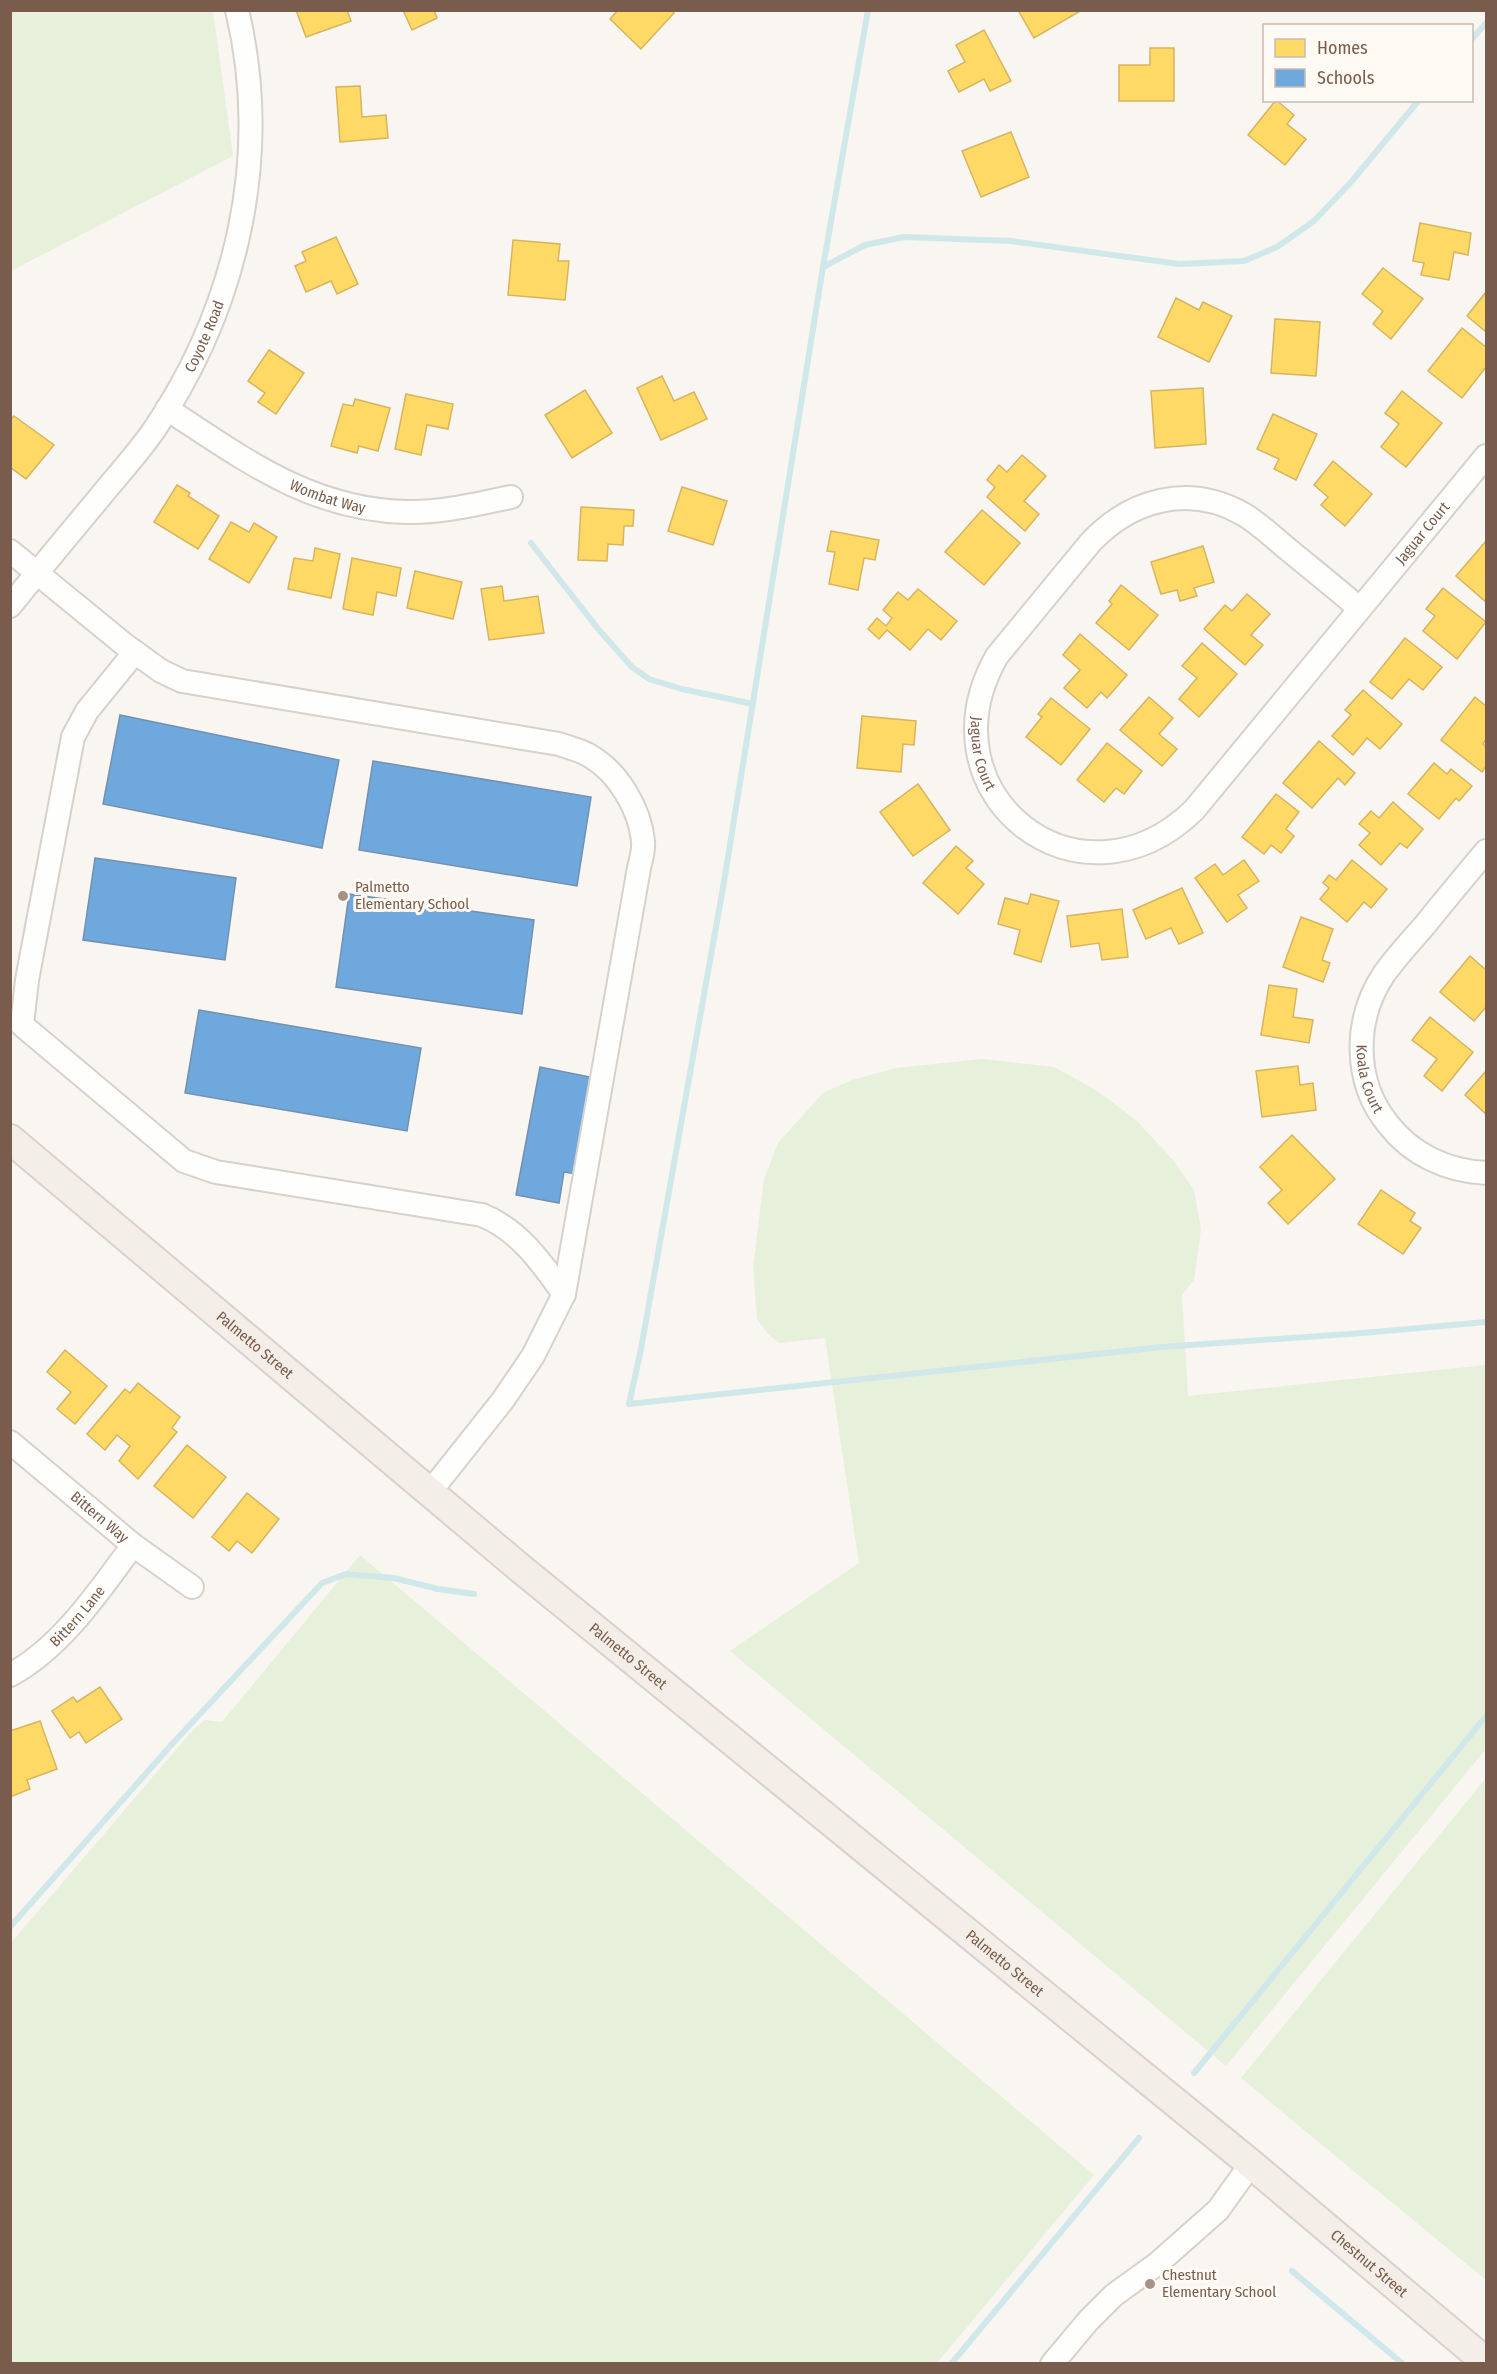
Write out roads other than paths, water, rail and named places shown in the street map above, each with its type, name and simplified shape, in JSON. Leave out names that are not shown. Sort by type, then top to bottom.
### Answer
[{"type":"main road","name":"Palmetto Street","points":[[10,1139],[529,1575],[1251,2164]]},
{"type":"main road","name":"Chestnut Street","points":[[1251,2164],[1486,2362]]},
{"type":"street","name":"Coyote Road","points":[[10,606],[128,464],[167,409],[193,364],[210,328],[227,282],[243,215],[250,160],[251,96],[247,60],[237,10]]},
{"type":"street","name":"Wombat Way","points":[[167,409],[261,470],[296,488],[332,500],[370,508],[408,512],[459,507],[510,497]]},
{"type":"street","name":"Jaguar Court","points":[[1360,609],[1258,524],[1225,506],[1188,498],[1170,499],[1134,509],[1103,530],[1090,543],[997,656],[987,673],[978,701],[975,730],[977,750],[990,787],[1000,804],[1014,819],[1029,831],[1062,847],[1097,852],[1115,851],[1150,842],[1166,833],[1194,810],[1360,609],[1486,456]]},
{"type":"street","points":[[10,551],[135,652],[161,671],[182,681],[559,744],[590,756],[619,781],[638,817],[643,842],[564,1294],[532,1356],[509,1391],[430,1492]]},
{"type":"street","points":[[135,652],[87,711],[73,736],[27,980],[22,1025],[184,1161],[216,1172],[482,1215],[500,1222],[513,1232],[564,1294]]},
{"type":"street","name":"Koala Court","points":[[1486,850],[1385,973],[1367,1007],[1361,1045],[1366,1082],[1373,1100],[1394,1132],[1408,1145],[1439,1164],[1486,1173]]},
{"type":"street","name":"Bittern Way","points":[[10,1442],[133,1545],[192,1587]]},
{"type":"street","name":"Bittern Lane","points":[[10,1675],[37,1659],[58,1639],[133,1545]]},
{"type":"street","points":[[1052,2364],[1088,2321],[1114,2295],[1157,2264],[1218,2210],[1251,2164]]},
{"type":"waterway","points":[[868,10],[823,267],[724,882],[641,1349],[629,1404],[1162,1347],[1486,1322]]},
{"type":"waterway","points":[[1473,38],[1486,23]]},
{"type":"waterway","points":[[823,267],[865,245],[904,237],[1011,241],[1179,264],[1244,261],[1277,247],[1314,221],[1352,181],[1417,102]]},
{"type":"waterway","points":[[531,543],[599,630],[632,667],[649,679],[682,689],[753,704]]},
{"type":"waterway","points":[[10,1927],[173,1743],[322,1583],[346,1574],[394,1578],[438,1589],[474,1594]]},
{"type":"waterway","points":[[1194,2073],[1486,1716]]},
{"type":"waterway","points":[[951,2364],[1139,2138]]},
{"type":"waterway","points":[[1292,2271],[1403,2364]]},
{"type":"place","name":"Palmetto Elementary School","points":[[343,896]]},
{"type":"place","name":"Chestnut Elementary School","points":[[1150,2284]]}]
